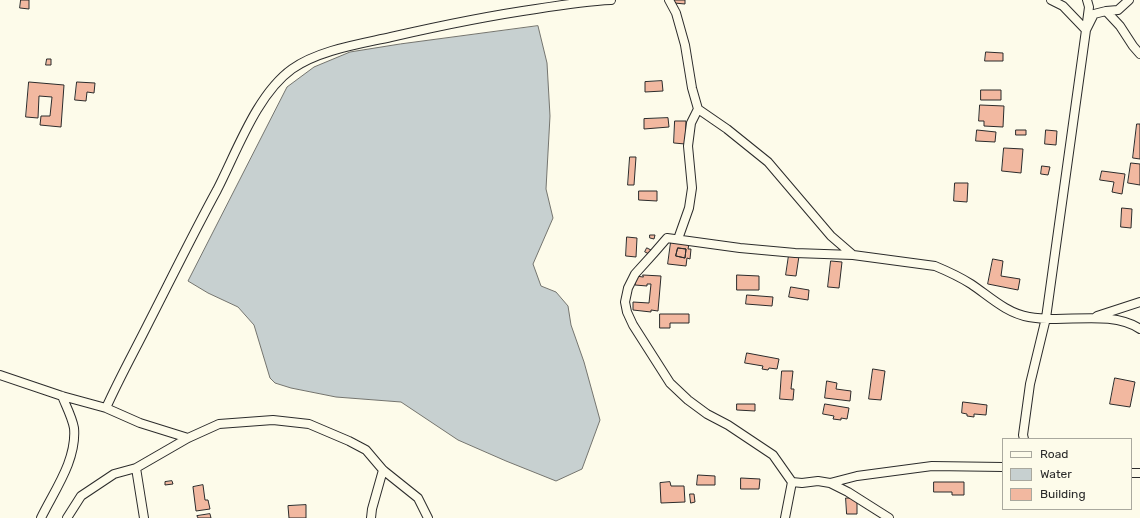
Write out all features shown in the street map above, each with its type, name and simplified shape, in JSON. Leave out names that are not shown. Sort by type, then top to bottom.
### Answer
[{"type":"street","points":[[106,408],[241,140],[263,100],[276,83],[292,69],[309,59],[345,47],[440,25],[510,12],[611,0]]},
{"type":"street","points":[[669,0],[676,13],[685,45],[692,88],[698,109],[727,129],[768,162],[831,236],[853,255]]},
{"type":"street","points":[[1051,0],[1063,6],[1086,30]]},
{"type":"street","points":[[1024,438],[1030,384],[1046,318],[1086,30],[1089,7],[1088,0]]},
{"type":"street","points":[[1086,30],[1094,14],[1118,10],[1129,0]]},
{"type":"street","points":[[1106,11],[1120,26],[1140,54]]},
{"type":"street","points":[[678,239],[689,208],[692,188],[688,146],[691,123],[698,109]]},
{"type":"street","points":[[785,518],[792,482],[773,455],[728,425],[707,414],[688,400],[670,383],[648,350],[627,312],[625,302],[628,288],[635,274],[667,238],[740,248],[795,253],[853,255],[935,266],[969,283],[1009,310],[1020,315],[1030,318],[1115,319],[1140,330]]},
{"type":"street","points":[[1090,319],[1140,302]]},
{"type":"street","points":[[0,375],[62,396],[106,408],[140,423],[188,438]]},
{"type":"street","points":[[41,518],[64,476],[74,443],[74,427],[62,396]]},
{"type":"street","points":[[67,518],[81,496],[114,474],[136,468],[188,438],[219,424],[273,420],[309,424],[366,450],[383,470],[418,498],[428,518]]},
{"type":"street","points":[[830,483],[857,476],[932,466],[1002,467]]},
{"type":"street","points":[[136,468],[144,518]]},
{"type":"street","points":[[371,518],[383,470]]},
{"type":"street","points":[[792,482],[802,483],[818,481],[830,483],[848,492],[889,518]]},
{"type":"water","points":[[538,26],[547,63],[550,116],[546,189],[553,218],[533,264],[541,286],[556,292],[568,306],[571,325],[584,362],[600,420],[582,469],[556,481],[458,440],[401,402],[336,397],[291,388],[275,383],[270,378],[254,325],[238,307],[208,293],[188,281],[287,87],[314,67],[350,52]]},
{"type":"building","points":[[21,0],[29,0],[29,9],[20,8]]},
{"type":"building","points":[[674,0],[685,0],[685,4],[674,3]]},
{"type":"building","points":[[986,52],[1003,53],[1003,61],[985,61]]},
{"type":"building","points":[[47,59],[51,59],[51,65],[46,65]]},
{"type":"building","points":[[662,81],[663,91],[645,92],[645,82]]},
{"type":"building","points":[[29,82],[64,85],[61,127],[40,125],[41,116],[50,116],[52,97],[39,96],[38,118],[26,117]]},
{"type":"building","points":[[77,82],[95,83],[94,93],[87,92],[86,101],[75,100]]},
{"type":"building","points":[[981,90],[1001,90],[1001,100],[981,100]]},
{"type":"building","points":[[980,105],[1004,106],[1003,127],[984,126],[984,121],[979,121]]},
{"type":"building","points":[[668,118],[669,127],[644,129],[644,119]]},
{"type":"building","points":[[675,121],[686,121],[685,144],[674,143]]},
{"type":"building","points":[[1137,124],[1140,124],[1140,159],[1133,158]]},
{"type":"building","points":[[977,130],[996,132],[995,142],[976,141]]},
{"type":"building","points":[[1016,130],[1026,130],[1026,135],[1016,135]]},
{"type":"building","points":[[1046,130],[1057,131],[1056,145],[1045,144]]},
{"type":"building","points":[[1004,148],[1023,149],[1021,173],[1002,171]]},
{"type":"building","points":[[630,157],[636,157],[634,185],[628,185]]},
{"type":"building","points":[[1131,163],[1140,164],[1140,185],[1128,183]]},
{"type":"building","points":[[1042,166],[1050,167],[1048,175],[1041,174]]},
{"type":"building","points":[[1102,171],[1125,174],[1122,194],[1112,192],[1114,182],[1100,180]]},
{"type":"building","points":[[955,183],[968,183],[967,202],[954,201]]},
{"type":"building","points":[[639,191],[657,191],[657,201],[639,200]]},
{"type":"building","points":[[1122,208],[1132,209],[1131,228],[1121,227]]},
{"type":"building","points":[[650,235],[655,235],[654,239],[650,238]]},
{"type":"building","points":[[627,237],[637,238],[636,257],[626,256]]},
{"type":"building","points":[[671,242],[689,244],[688,249],[691,249],[690,259],[687,258],[686,266],[668,264]],"holes":[[[678,248],[686,249],[685,258],[676,256]]]},
{"type":"building","points":[[647,248],[651,250],[649,254],[645,252]]},
{"type":"building","points":[[678,248],[686,249],[685,258],[676,256]]},
{"type":"building","points":[[789,255],[799,256],[796,276],[786,275]]},
{"type":"building","points":[[993,259],[1003,261],[1001,276],[1020,279],[1018,290],[988,284]]},
{"type":"building","points":[[831,261],[842,262],[839,288],[828,287]]},
{"type":"building","points":[[643,275],[661,276],[658,311],[651,310],[651,312],[633,310],[633,302],[649,303],[651,284],[647,284],[647,286],[635,285],[636,276],[643,277]]},
{"type":"building","points":[[737,275],[759,276],[759,290],[737,290]]},
{"type":"building","points":[[791,287],[809,290],[808,300],[789,297]]},
{"type":"building","points":[[747,295],[773,297],[772,306],[746,304]]},
{"type":"building","points":[[660,314],[689,314],[689,323],[670,323],[670,328],[660,328]]},
{"type":"building","points":[[747,353],[779,359],[777,369],[762,369],[763,366],[745,363]]},
{"type":"building","points":[[873,369],[885,371],[881,400],[869,399]]},
{"type":"building","points":[[782,371],[793,371],[791,389],[794,389],[793,400],[780,399]]},
{"type":"building","points":[[1115,378],[1135,382],[1130,407],[1110,404]]},
{"type":"building","points":[[827,381],[837,383],[836,389],[851,391],[850,401],[825,398]]},
{"type":"building","points":[[963,402],[987,405],[986,415],[974,414],[974,417],[967,416],[967,414],[962,413]]},
{"type":"building","points":[[737,404],[755,404],[755,411],[737,410]]},
{"type":"building","points":[[825,404],[849,408],[847,419],[833,419],[834,416],[823,414]]},
{"type":"building","points":[[698,475],[715,476],[715,485],[697,485]]},
{"type":"building","points":[[741,478],[760,479],[759,489],[741,489]]},
{"type":"building","points":[[172,481],[173,484],[165,485],[165,482]]},
{"type":"building","points":[[670,482],[671,486],[684,486],[685,502],[661,503],[660,483]]},
{"type":"building","points":[[934,482],[964,482],[964,495],[952,495],[952,492],[934,492]]},
{"type":"building","points":[[203,485],[205,500],[208,500],[210,509],[196,511],[193,487]]},
{"type":"building","points":[[690,494],[694,494],[695,502],[691,503]]},
{"type":"building","points":[[846,498],[857,498],[857,514],[847,514]]},
{"type":"building","points":[[306,505],[306,518],[289,518],[288,506]]},
{"type":"building","points":[[210,514],[211,518],[198,518],[197,516]]}]
